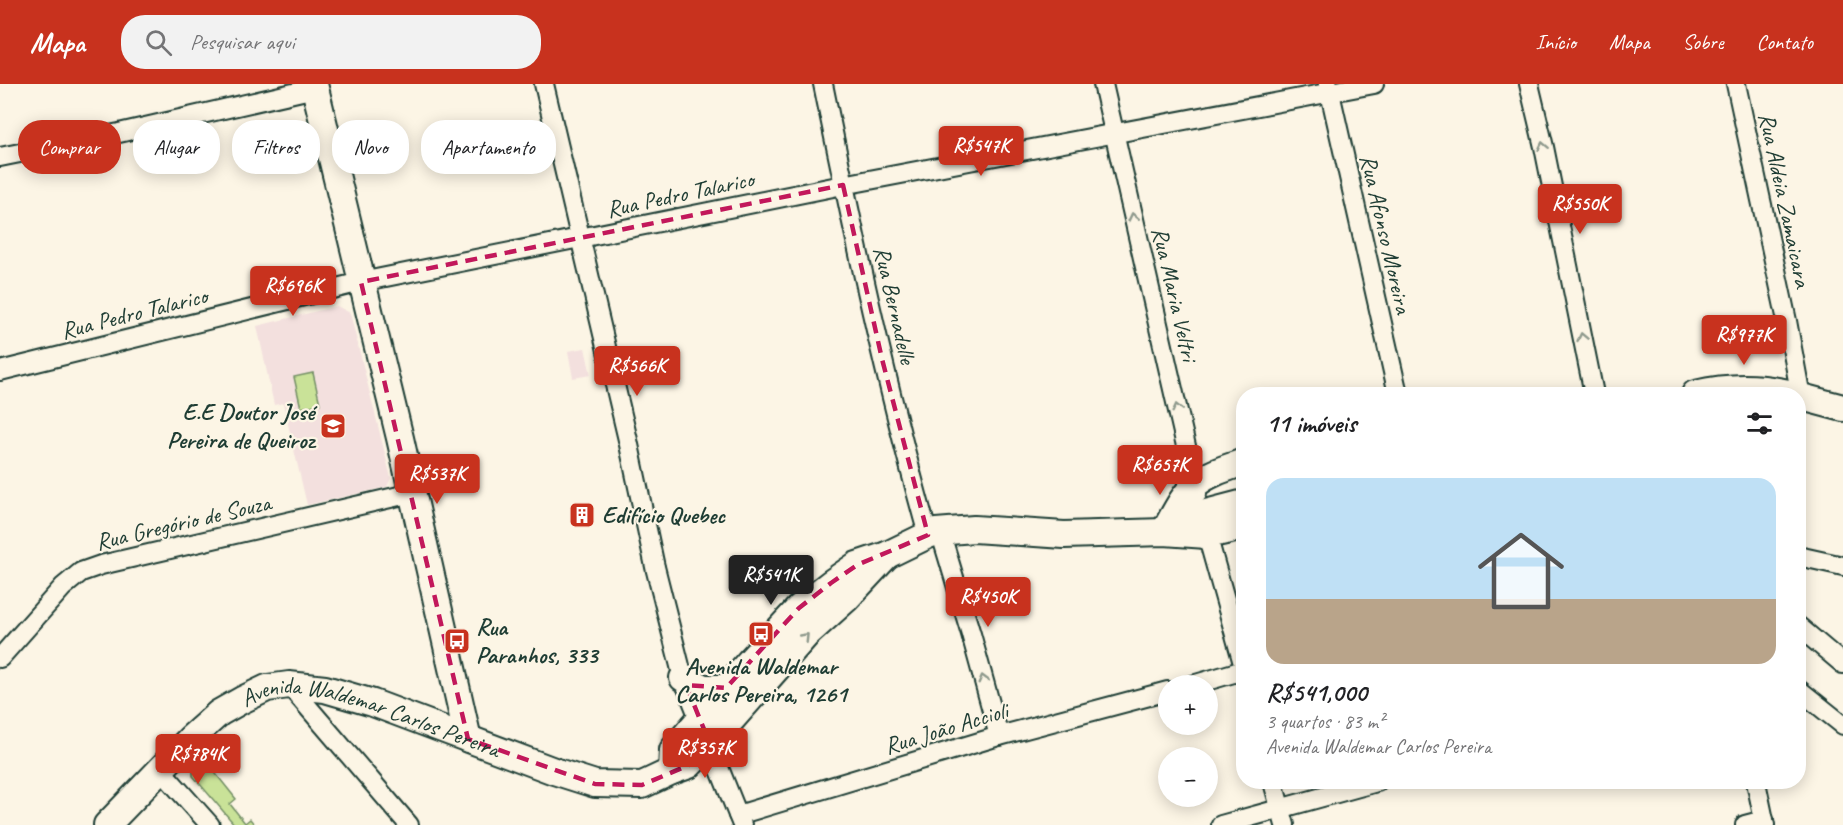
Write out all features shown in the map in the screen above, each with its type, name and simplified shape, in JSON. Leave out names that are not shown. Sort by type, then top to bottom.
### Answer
[{"type":"street","points":[[544,84],[628,440],[655,567],[683,678],[740,820]]},
{"type":"street","name":"Rua Bernadelle","points":[[823,84],[882,359],[934,533],[971,634],[999,736]]},
{"type":"street","name":"Rua Maria Veltri","points":[[1102,84],[1204,524],[1236,640]]},
{"type":"street","name":"Rua Pedro Talarico","points":[[0,371],[361,282],[1329,88],[1374,84]]},
{"type":"street","points":[[1529,84],[1593,387]]},
{"type":"street","name":"Rua Aldeia Zamaicara","points":[[1736,84],[1787,321],[1796,387]]},
{"type":"street","points":[[0,158],[118,133],[314,86],[412,493],[468,739]]},
{"type":"street","name":"Rua Afonso Moreira","points":[[1329,88],[1396,387]]},
{"type":"street","points":[[1806,398],[1843,408]]},
{"type":"street","points":[[1164,532],[1195,485],[1219,471],[1236,465]]},
{"type":"street","name":"Rua Gregório de Souza","points":[[0,658],[63,587],[81,572],[112,562],[412,493]]},
{"type":"street","name":"Avenida Waldemar Carlos Pereira","points":[[1204,524],[1236,507]]},
{"type":"street","name":"Avenida Waldemar Carlos Pereira","points":[[672,771],[673,750],[726,688],[799,608],[857,565],[887,555],[934,533],[974,529],[1102,535],[1164,532],[1204,524],[1236,526]]},
{"type":"street","name":"Avenida Waldemar Carlos Pereira","points":[[107,825],[191,738],[219,713],[267,688],[289,685],[325,689],[373,703],[554,771],[595,784],[642,785],[689,765],[807,634],[847,598],[887,555]]},
{"type":"street","points":[[1806,558],[1843,566]]},
{"type":"street","points":[[1806,633],[1843,664]]},
{"type":"street","points":[[1218,677],[1236,671]]},
{"type":"street","points":[[683,678],[704,688],[726,688]]},
{"type":"street","points":[[289,685],[409,825]]},
{"type":"street","name":"Rua João Accioli","points":[[740,820],[999,736],[1158,694]]},
{"type":"street","points":[[1806,695],[1843,725]]},
{"type":"street","points":[[160,769],[210,825]]},
{"type":"street","points":[[1275,789],[1283,817]]},
{"type":"street","points":[[1221,825],[1283,817],[1358,789]]},
{"type":"street","points":[[1745,825],[1765,822],[1758,789]]},
{"type":"highlighted area","points":[[843,185],[882,359],[928,535],[857,565],[831,583],[799,608],[726,688],[686,685],[710,744],[689,765],[642,785],[595,784],[468,739],[361,282]]},
{"type":"shaded area","name":"E.E Doutor José Pereira de Queiroz","points":[[337,306],[350,313],[391,478],[387,487],[307,505],[283,403],[274,405],[257,326]]},
{"type":"shaded area","points":[[585,348],[591,375],[573,378],[568,351]]},
{"type":"green space","points":[[313,373],[320,404],[301,408],[294,377]]},
{"type":"green space","points":[[204,759],[236,799],[230,804],[245,823],[250,819],[255,825],[235,825],[193,776],[193,770]]},
{"type":"place","name":"E.E Doutor José Pereira de Queiroz","points":[[333,426]]},
{"type":"place","name":"Edifício Quebec","points":[[582,515]]},
{"type":"place","name":"Avenida Waldemar Carlos Pereira, 1261","points":[[761,634]]},
{"type":"place","name":"Rua Paranhos, 333","points":[[457,641]]}]
